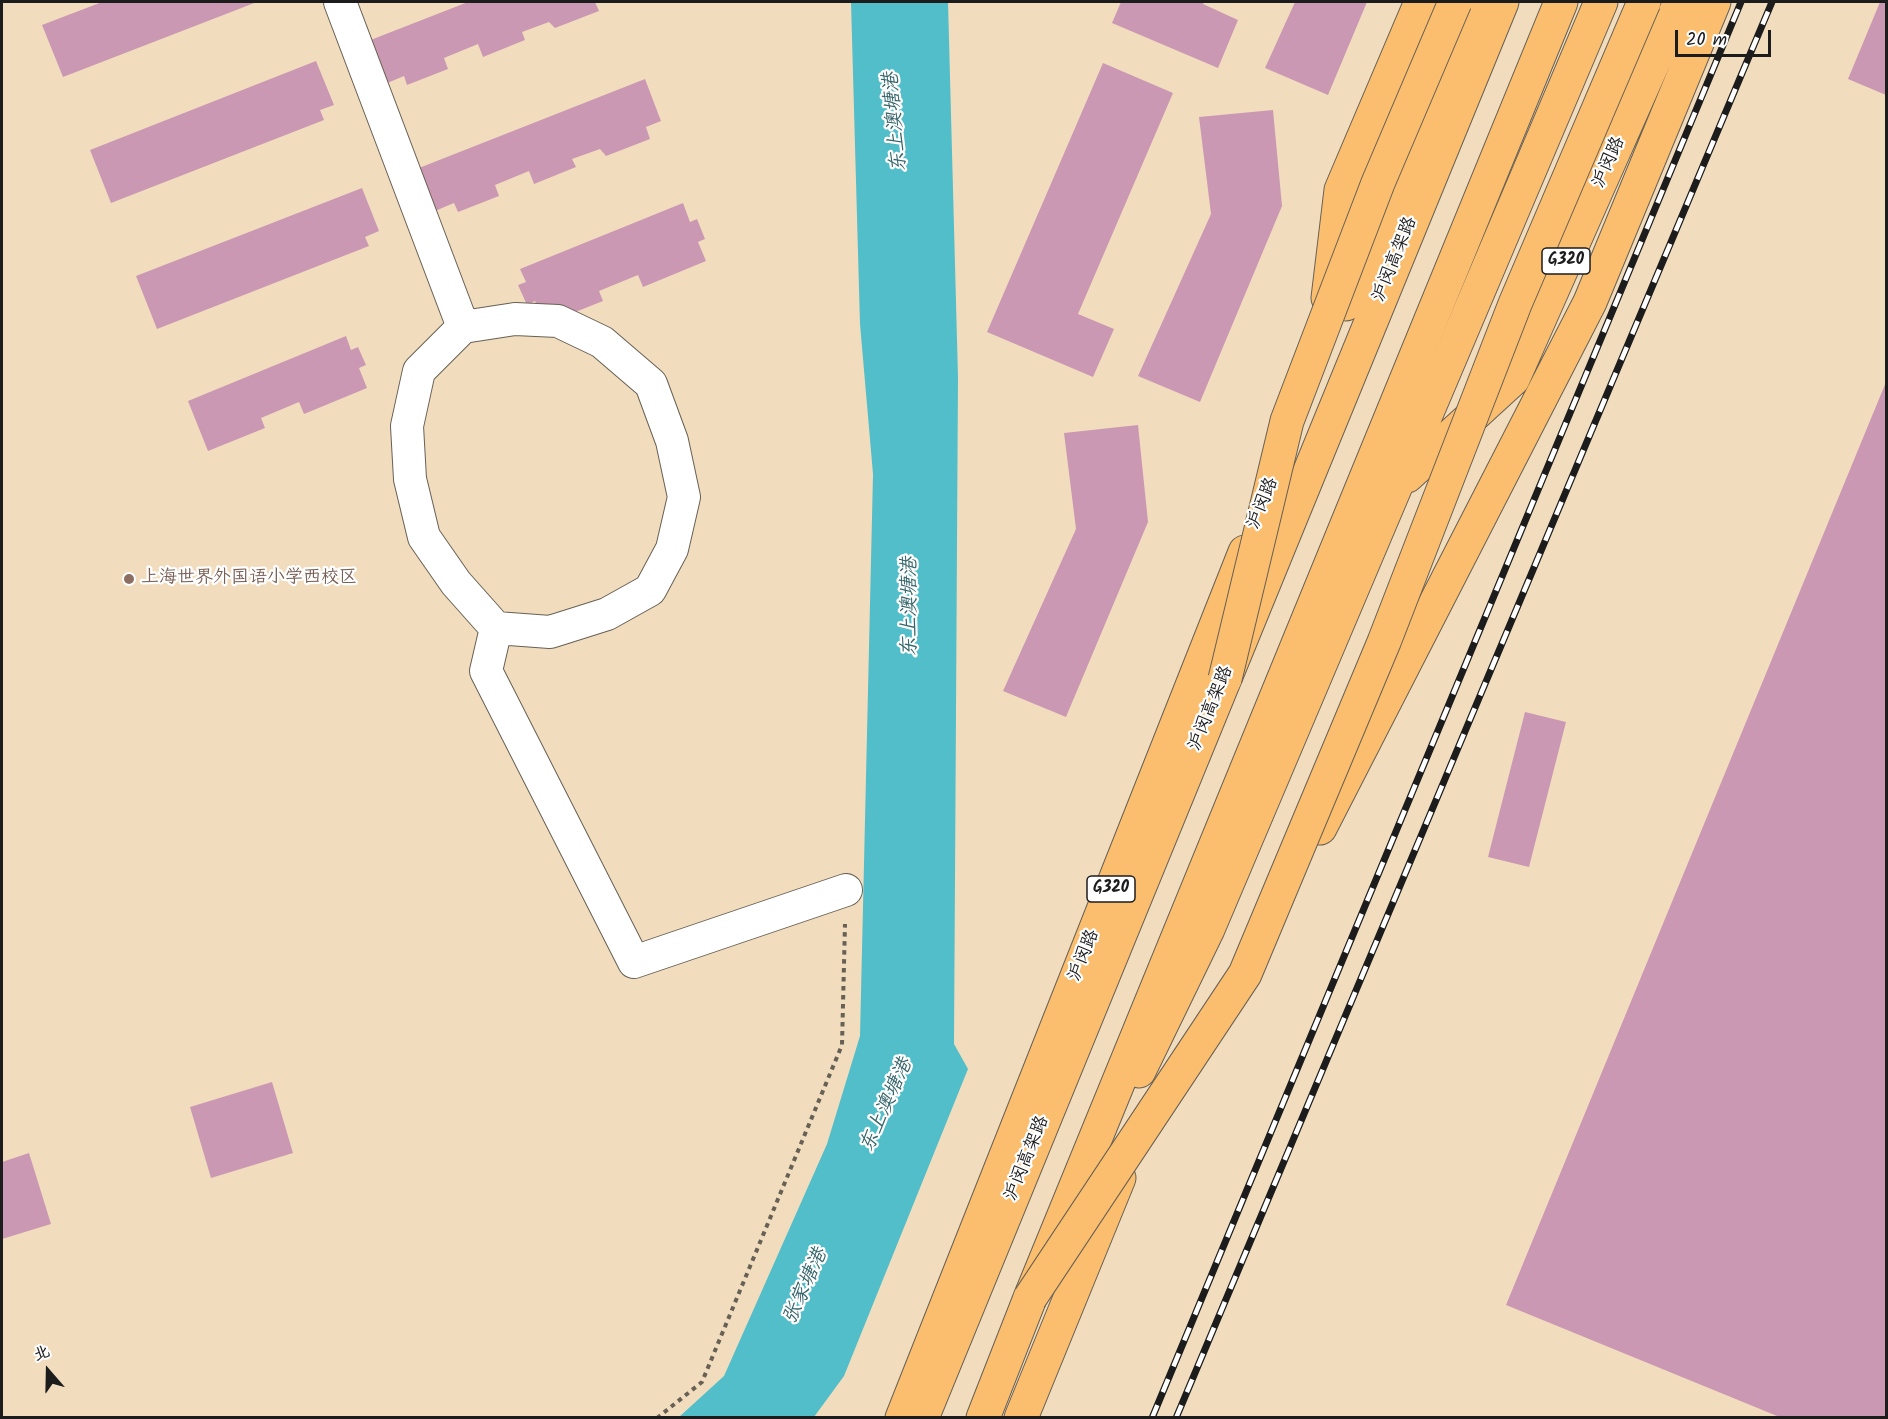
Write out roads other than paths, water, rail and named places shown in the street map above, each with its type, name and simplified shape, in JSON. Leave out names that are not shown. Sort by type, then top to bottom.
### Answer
[{"type":"main road","name":"沪闵路","points":[[1321,360],[1341,190],[1421,2]]},
{"type":"main road","points":[[1225,679],[1287,421],[1378,183],[1455,2]]},
{"type":"main road","name":"沪闵路","points":[[902,1418],[1321,360],[1377,237],[1477,2]]},
{"type":"main road","name":"沪闵高架路","points":[[922,1418],[1502,2]]},
{"type":"main road","points":[[985,1418],[1030,1298],[1561,2]]},
{"type":"main road","name":"沪闵路","points":[[985,1418],[1150,1045],[1208,929],[1601,2]]},
{"type":"main road","points":[[1245,974],[1384,642],[1515,304],[1644,2]]},
{"type":"main road","name":"沪闵路","points":[[1399,483],[1513,379],[1680,2]]},
{"type":"main road","points":[[1030,1298],[1245,974],[1590,302],[1714,2]]},
{"type":"main road","name":"沪闵路","points":[[1021,1418],[1162,1074],[1208,929]]},
{"type":"street","points":[[340,2],[463,327]]},
{"type":"street","points":[[515,318],[558,321],[602,342],[651,384],[672,441],[684,497],[672,549],[650,590],[607,614],[550,632],[496,628],[456,583],[424,537],[410,479],[407,426],[419,371],[463,327],[515,318]]},
{"type":"street","points":[[496,628],[486,671],[634,962],[846,890]]},
{"type":"water","points":[[851,2],[948,2],[958,377],[954,1044],[968,1069],[844,1376],[814,1417],[679,1417],[724,1376],[827,1144],[860,1036],[873,474],[860,324]]},
{"type":"railway","points":[[1152,1418],[1741,2]]},
{"type":"railway","points":[[1176,1418],[1772,2]]},
{"type":"place","name":"上海世界外国语小学西校区","points":[[129,579]]},
{"type":"water label","name":"东上澳塘港","points":[[897,122]]},
{"type":"water label","name":"东上澳塘港","points":[[912,607]]},
{"type":"water label","name":"东上澳塘港","points":[[888,1106]]},
{"type":"water label","name":"张家塘港","points":[[807,1287]]}]
